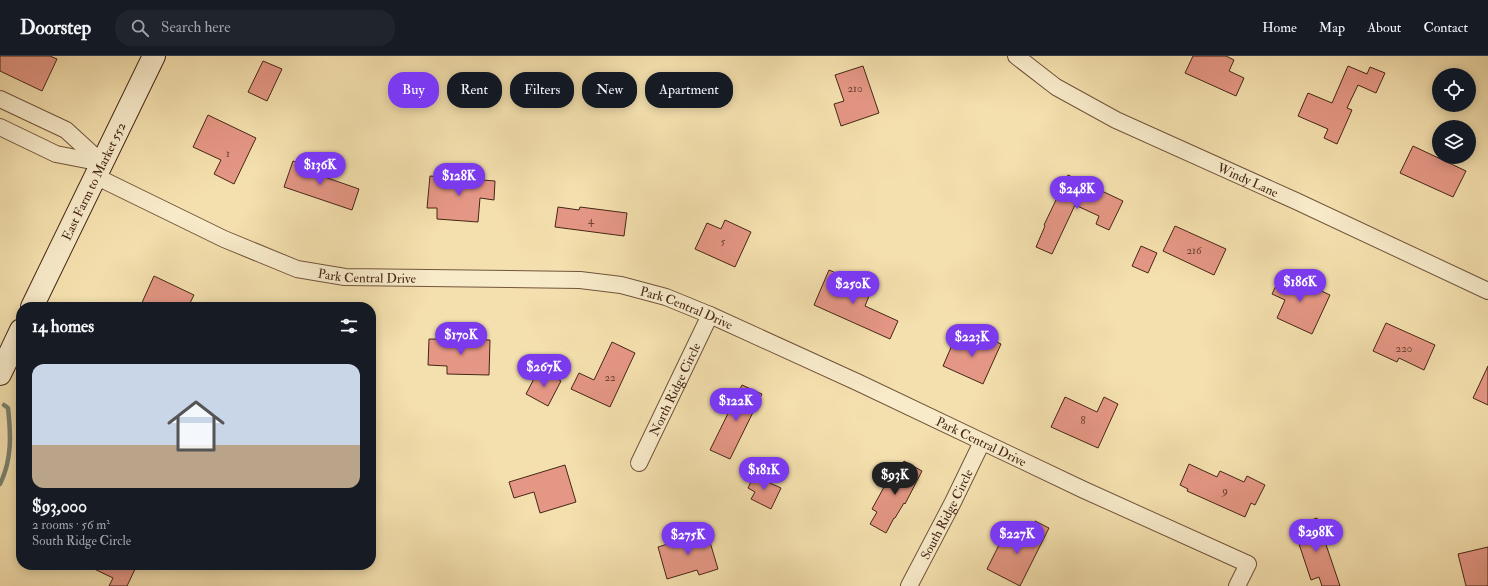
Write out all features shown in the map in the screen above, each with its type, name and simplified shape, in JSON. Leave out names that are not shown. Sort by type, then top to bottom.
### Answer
[{"type":"main road","name":"East Farm to Market 552","points":[[34,302],[154,56]]},
{"type":"main road","points":[[0,374],[16,340]]},
{"type":"street","name":"Windy Lane","points":[[1016,56],[1056,87],[1116,120],[1302,204],[1488,291]]},
{"type":"street","points":[[0,99],[66,130],[99,169]]},
{"type":"street","points":[[0,127],[56,154],[99,169]]},
{"type":"street","name":"Park Central Drive","points":[[99,169],[224,240],[296,269],[345,277],[587,281],[621,285],[666,297],[710,315],[1084,490],[1248,564],[1237,586]]},
{"type":"street","name":"North Ridge Circle","points":[[639,463],[710,315]]},
{"type":"street","name":"South Ridge Circle","points":[[909,586],[953,502],[982,442]]},
{"type":"building","points":[[0,56],[50,56],[57,59],[42,91],[0,71]]},
{"type":"building","points":[[1193,56],[1226,56],[1234,60],[1229,71],[1244,78],[1236,96],[1185,73]]},
{"type":"building","points":[[263,61],[282,69],[267,101],[248,92]]},
{"type":"building","points":[[863,66],[879,113],[841,126],[834,104],[844,101],[835,75]]},
{"type":"building","points":[[1348,66],[1367,74],[1370,67],[1385,73],[1376,93],[1358,85],[1347,108],[1352,110],[1337,144],[1324,138],[1328,129],[1298,116],[1308,93],[1332,103]]},
{"type":"building","points":[[208,115],[256,138],[234,184],[214,174],[221,160],[193,147]]},
{"type":"building","points":[[1413,146],[1432,155],[1432,164],[1451,164],[1466,171],[1453,197],[1400,173]]},
{"type":"building","points":[[293,161],[318,169],[316,174],[359,189],[352,210],[284,187]]},
{"type":"building","points":[[1068,175],[1123,201],[1109,230],[1096,224],[1099,216],[1075,205],[1052,254],[1036,247],[1045,226],[1044,225]]},
{"type":"building","points":[[430,176],[495,181],[494,200],[480,198],[478,222],[437,219],[437,208],[427,208]]},
{"type":"building","points":[[558,207],[579,210],[580,207],[627,213],[624,236],[555,227]]},
{"type":"building","points":[[725,220],[751,232],[735,267],[695,249],[707,223],[721,229]]},
{"type":"building","points":[[1175,226],[1226,249],[1214,275],[1163,251]]},
{"type":"building","points":[[1141,246],[1157,253],[1148,273],[1132,266]]},
{"type":"building","points":[[829,270],[843,276],[842,279],[871,291],[865,306],[898,321],[890,339],[814,305]]},
{"type":"building","points":[[1282,273],[1330,295],[1312,334],[1277,318],[1285,300],[1272,294]]},
{"type":"building","points":[[154,276],[194,295],[190,302],[142,302]]},
{"type":"building","points":[[1386,323],[1435,345],[1424,370],[1399,358],[1397,362],[1373,351]]},
{"type":"building","points":[[956,336],[981,347],[986,337],[1001,344],[983,384],[943,366]]},
{"type":"building","points":[[429,339],[490,340],[489,375],[447,374],[447,366],[428,365]]},
{"type":"building","points":[[612,342],[635,353],[610,407],[571,389],[579,373],[594,380]]},
{"type":"building","points":[[1488,366],[1488,405],[1473,398]]},
{"type":"building","points":[[539,369],[561,381],[548,406],[526,394]]},
{"type":"building","points":[[742,385],[762,394],[730,459],[710,450]]},
{"type":"building","points":[[1065,397],[1097,412],[1104,397],[1118,404],[1098,448],[1051,427]]},
{"type":"building","points":[[904,461],[922,471],[905,504],[904,503],[894,518],[886,533],[870,524],[877,512],[872,509],[889,478],[893,480]]},
{"type":"building","points":[[1189,464],[1217,477],[1220,471],[1244,482],[1247,476],[1265,485],[1255,505],[1251,503],[1245,517],[1187,491],[1188,489],[1180,485]]},
{"type":"building","points":[[565,465],[576,502],[540,513],[534,492],[514,498],[509,482]]},
{"type":"building","points":[[756,472],[771,480],[770,483],[781,488],[771,509],[751,499],[755,492],[748,488]]},
{"type":"building","points":[[1317,518],[1340,586],[1322,586],[1319,577],[1311,580],[1293,526]]},
{"type":"building","points":[[1035,521],[1049,528],[1020,586],[987,569],[1005,533],[1024,543]]},
{"type":"building","points":[[707,532],[718,569],[699,575],[697,570],[667,579],[658,547]]},
{"type":"building","points":[[1488,547],[1488,586],[1466,586],[1458,554]]},
{"type":"building","points":[[96,570],[135,570],[127,586],[109,586],[113,578]]},
{"type":"waterway","points":[[0,484],[7,466],[10,447],[8,408],[4,405]]}]
